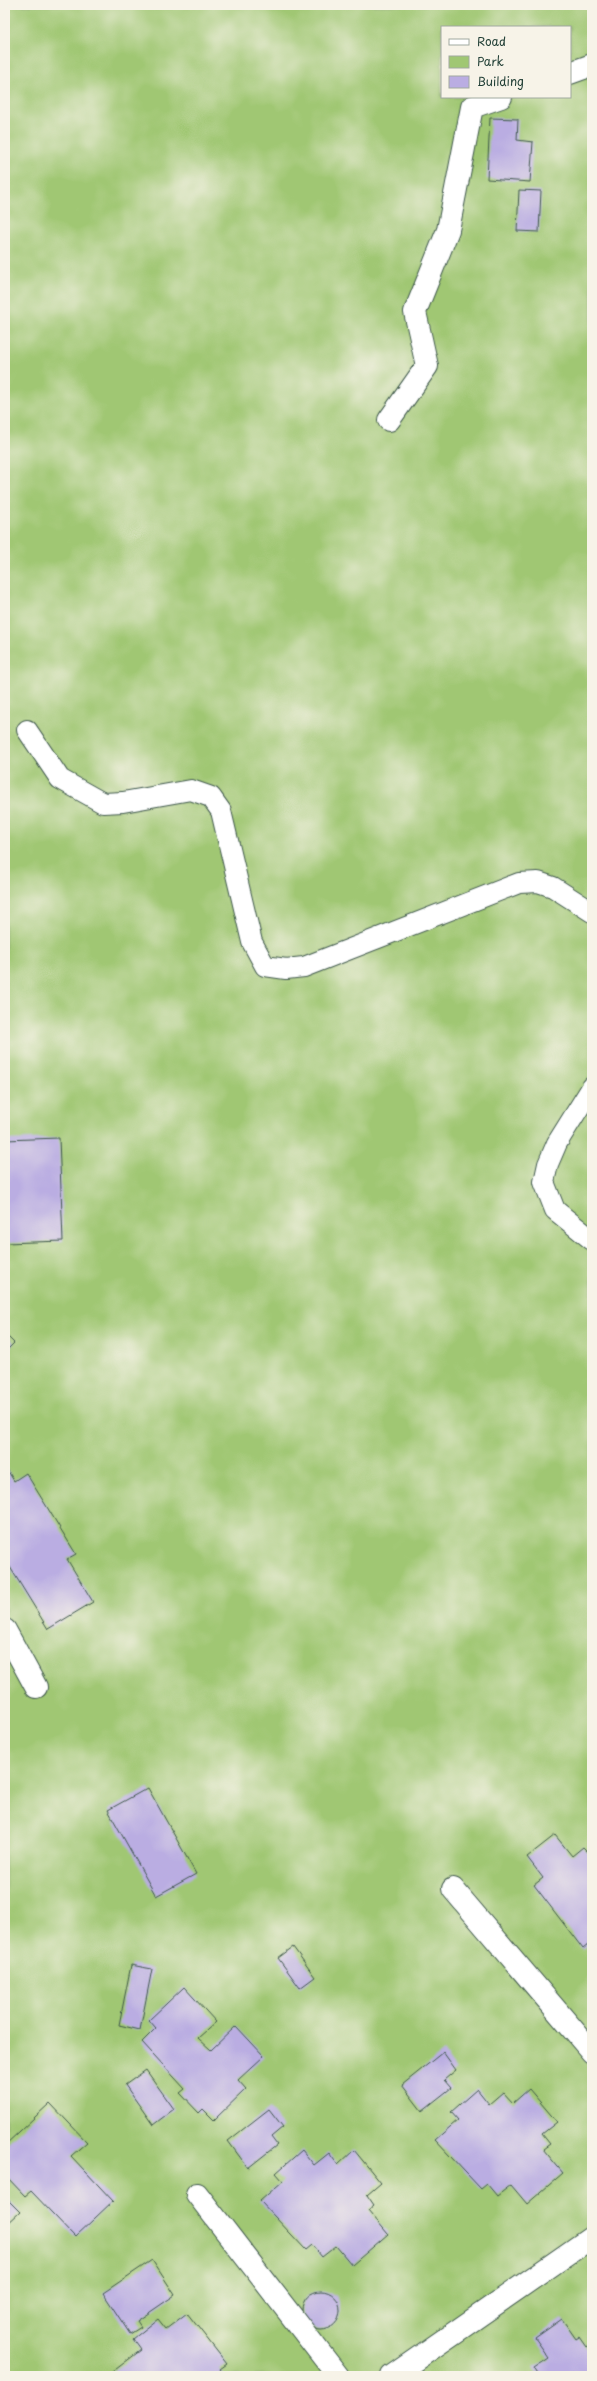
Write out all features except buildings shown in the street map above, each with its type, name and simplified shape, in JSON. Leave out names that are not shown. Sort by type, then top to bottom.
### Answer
[{"type":"street","points":[[571,73],[592,65]]},
{"type":"street","points":[[389,420],[428,366],[415,312],[448,230],[472,107],[498,98]]},
{"type":"street","points":[[5,1630],[36,1687]]},
{"type":"street","points":[[453,1889],[592,2052]]},
{"type":"street","points":[[197,2194],[338,2376]]},
{"type":"street","points":[[392,2376],[592,2237]]},
{"type":"lane","points":[[27,730],[60,779],[85,795],[103,803],[123,802],[191,790],[210,797],[221,811],[252,942],[265,966],[286,969],[304,967],[520,883],[538,882],[553,887],[592,912]]},
{"type":"lane","points":[[592,1087],[557,1143],[548,1164],[544,1182],[555,1210],[592,1240]]},
{"type":"green space","points":[[5,5],[592,5],[592,2376],[5,2376]]}]
